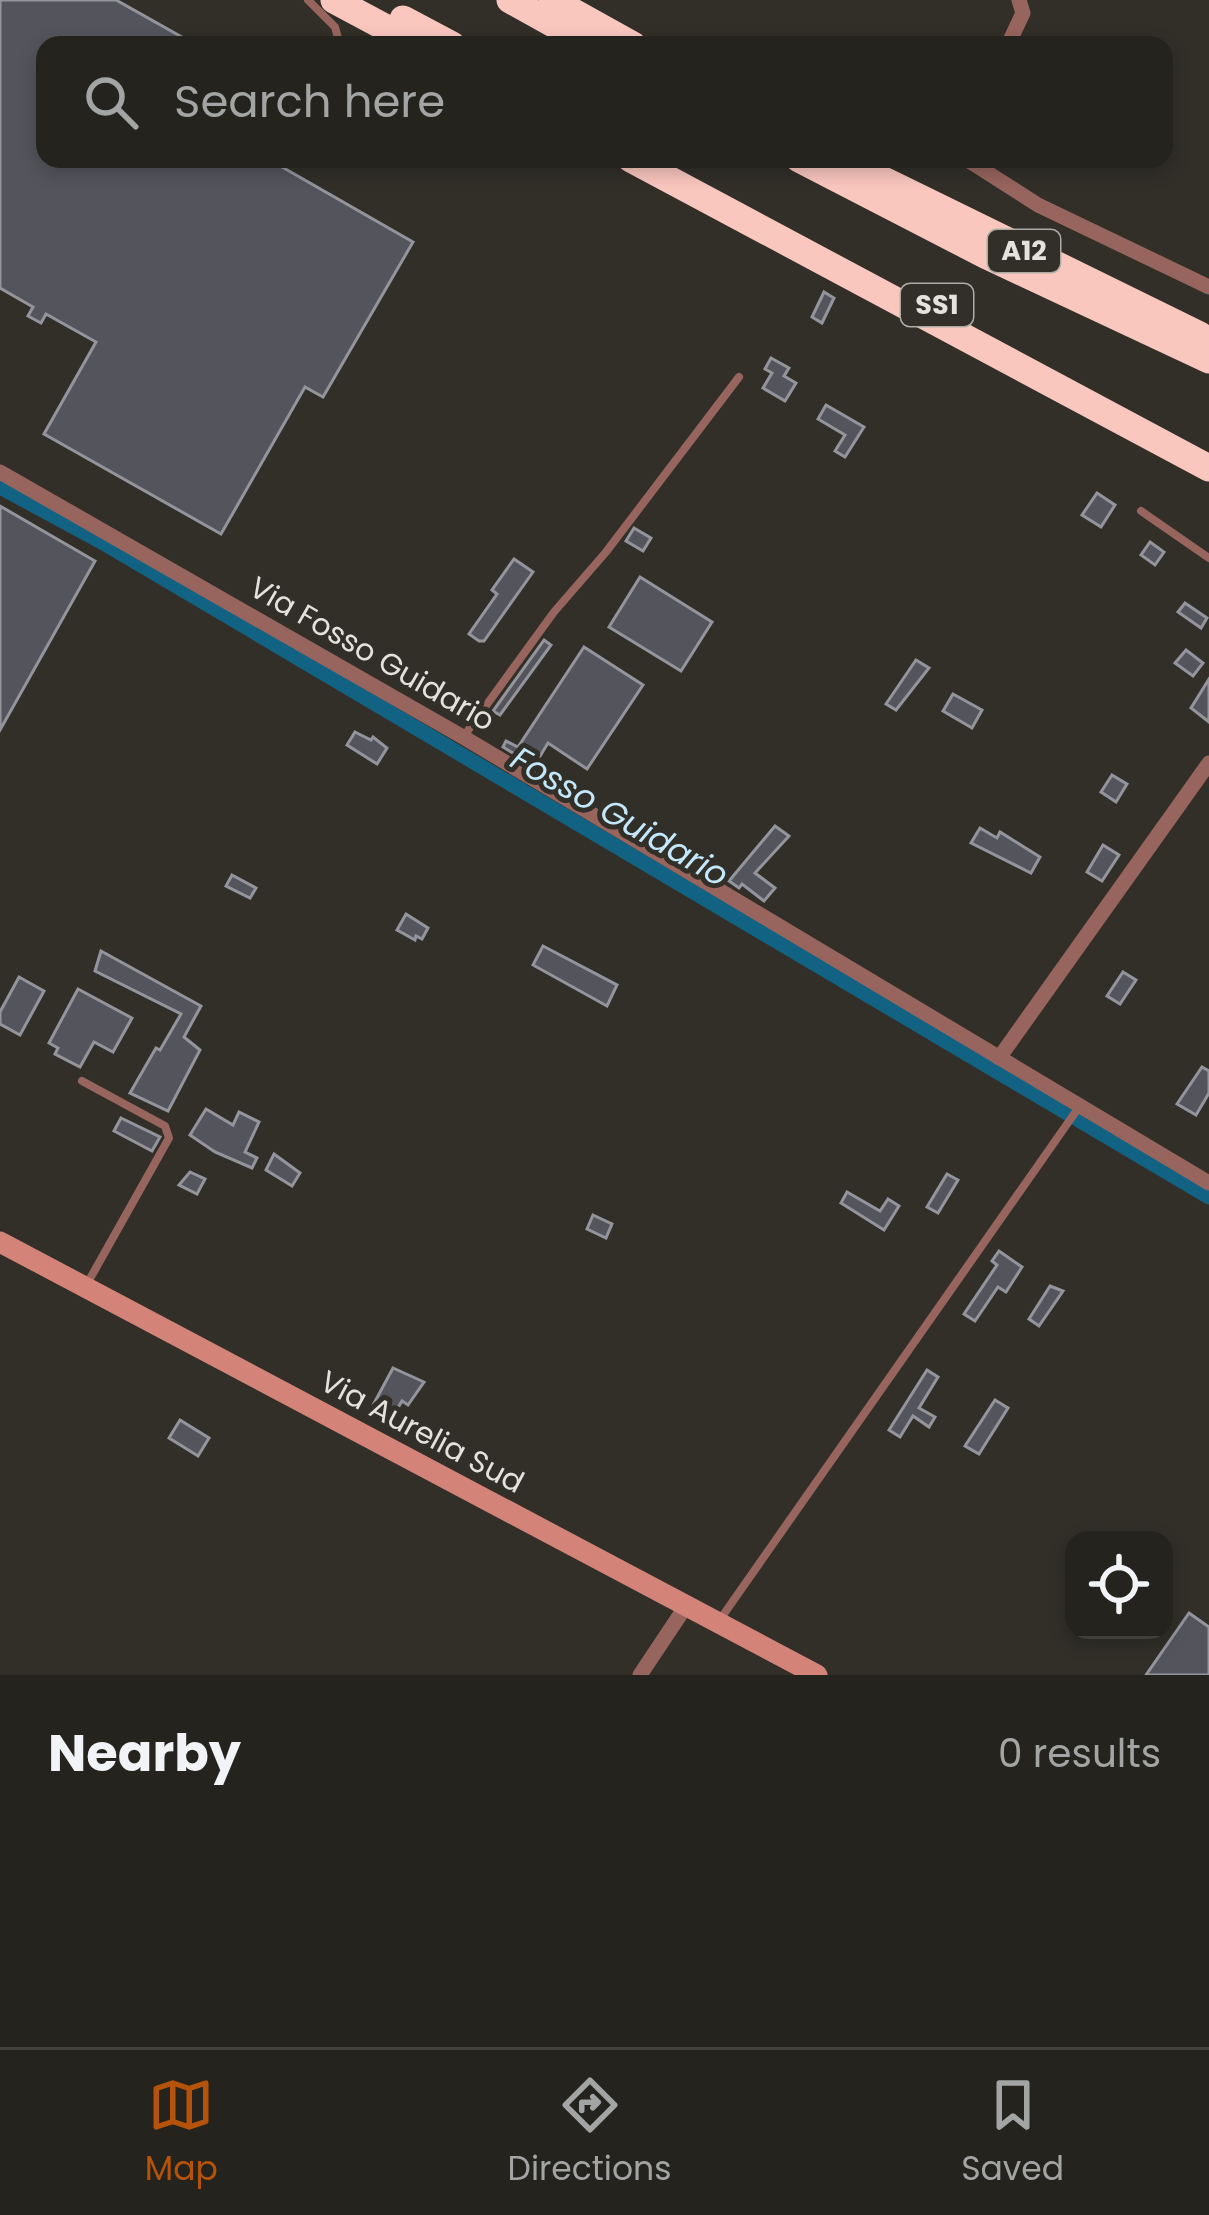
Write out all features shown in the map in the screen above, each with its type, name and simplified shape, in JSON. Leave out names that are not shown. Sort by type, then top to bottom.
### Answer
[{"type":"highway","points":[[334,0],[401,36]]},
{"type":"highway","points":[[368,0],[435,36]]},
{"type":"highway","points":[[510,0],[575,36]]},
{"type":"highway","points":[[552,0],[617,36]]},
{"type":"highway","name":"SS1","points":[[649,168],[1209,468]]},
{"type":"highway","name":"SS1","points":[[682,168],[1209,450]]},
{"type":"highway","name":"A12","points":[[817,168],[985,255],[1209,360]]},
{"type":"highway","name":"A12","points":[[859,168],[1209,339]]},
{"type":"main road","name":"Via Aurelia Sud","points":[[0,1242],[817,1675]]},
{"type":"street","points":[[1012,36],[1023,13],[1019,0]]},
{"type":"street","points":[[980,168],[1038,205],[1209,287]]},
{"type":"street","name":"Via Fosso Guidario","points":[[0,472],[464,737],[1209,1183]]},
{"type":"street","points":[[999,1058],[1209,763]]},
{"type":"street","points":[[640,1675],[686,1606]]},
{"type":"lane","points":[[308,0],[335,26],[338,36]]},
{"type":"lane","points":[[464,737],[542,628],[740,377]]},
{"type":"lane","points":[[1141,511],[1209,558]]},
{"type":"lane","points":[[82,1081],[165,1126],[169,1138],[86,1287]]},
{"type":"lane","points":[[718,1622],[1078,1108]]},
{"type":"building","points":[[0,0],[116,0],[180,36],[36,36],[36,168],[284,168],[413,242],[323,397],[305,387],[221,534],[44,434],[96,342],[46,314],[41,323],[28,316],[33,307],[0,288]]},
{"type":"building","points":[[824,292],[834,298],[822,323],[812,317]]},
{"type":"building","points":[[771,358],[789,368],[784,376],[796,383],[785,401],[763,388],[772,373],[765,369]]},
{"type":"building","points":[[826,405],[864,427],[845,457],[835,451],[845,435],[818,419]]},
{"type":"building","points":[[1097,493],[1115,505],[1101,527],[1082,515]]},
{"type":"building","points":[[0,506],[95,561],[0,730]]},
{"type":"building","points":[[634,528],[651,538],[643,551],[626,541]]},
{"type":"building","points":[[1150,542],[1164,552],[1155,565],[1141,555]]},
{"type":"building","points":[[514,559],[533,572],[484,641],[479,641],[469,634]]},
{"type":"building","points":[[640,577],[712,622],[681,671],[609,627]]},
{"type":"building","points":[[1185,603],[1207,618],[1201,628],[1178,612]]},
{"type":"building","points":[[544,640],[551,645],[500,715],[493,711]]},
{"type":"building","points":[[584,647],[643,685],[587,769],[548,743],[534,766],[503,747],[506,741],[518,747]]},
{"type":"building","points":[[1186,650],[1203,663],[1193,676],[1175,663]]},
{"type":"building","points":[[916,660],[929,668],[896,710],[886,704]]},
{"type":"building","points":[[1209,679],[1209,722],[1191,708]]},
{"type":"building","points":[[953,694],[982,710],[972,728],[943,711]]},
{"type":"building","points":[[355,732],[387,748],[377,764],[347,745]]},
{"type":"building","points":[[1112,775],[1127,784],[1116,802],[1101,792]]},
{"type":"building","points":[[775,826],[789,836],[755,873],[775,888],[764,901],[742,884],[739,888],[729,881]]},
{"type":"building","points":[[980,828],[997,838],[1000,832],[1040,857],[1031,873],[971,843]]},
{"type":"building","points":[[1103,845],[1119,855],[1102,881],[1087,872]]},
{"type":"building","points":[[232,875],[256,888],[250,898],[226,886]]},
{"type":"building","points":[[406,914],[428,928],[422,939],[397,930]]},
{"type":"building","points":[[543,946],[617,985],[607,1006],[533,965]]},
{"type":"building","points":[[101,951],[201,1006],[184,1037],[200,1050],[168,1111],[130,1093],[181,1014],[95,971]]},
{"type":"building","points":[[1123,972],[1136,980],[1120,1004],[1107,996]]},
{"type":"building","points":[[19,977],[44,991],[20,1035],[0,1024],[0,1012]]},
{"type":"building","points":[[78,989],[132,1018],[113,1052],[94,1042],[80,1067],[55,1054],[58,1048],[49,1043]]},
{"type":"building","points":[[1202,1067],[1209,1071],[1209,1093],[1196,1115],[1177,1104]]},
{"type":"building","points":[[206,1109],[233,1125],[239,1112],[259,1122],[245,1152],[257,1158],[252,1168],[190,1135]]},
{"type":"building","points":[[121,1118],[160,1137],[152,1151],[114,1131]]},
{"type":"building","points":[[274,1154],[300,1173],[292,1186],[266,1170]]},
{"type":"building","points":[[190,1172],[205,1179],[197,1194],[179,1185]]},
{"type":"building","points":[[947,1174],[958,1180],[938,1213],[927,1207]]},
{"type":"building","points":[[847,1192],[880,1211],[888,1199],[899,1206],[884,1230],[841,1203]]},
{"type":"building","points":[[593,1215],[612,1224],[606,1238],[587,1229]]},
{"type":"building","points":[[999,1251],[1022,1267],[1006,1292],[998,1287],[975,1321],[964,1314],[997,1265],[992,1261]]},
{"type":"building","points":[[1050,1286],[1063,1291],[1039,1326],[1029,1319]]},
{"type":"building","points":[[393,1368],[424,1382],[408,1405],[402,1401],[391,1420],[371,1409]]},
{"type":"building","points":[[927,1370],[938,1377],[919,1408],[935,1417],[929,1427],[913,1416],[900,1437],[889,1430]]},
{"type":"building","points":[[995,1400],[1008,1408],[979,1454],[965,1446]]},
{"type":"building","points":[[180,1420],[209,1438],[198,1456],[169,1438]]},
{"type":"building","points":[[1189,1613],[1209,1627],[1209,1675],[1146,1675]]},
{"type":"waterway","name":"Fosso Guidario","points":[[0,487],[107,545],[1209,1197]]}]
